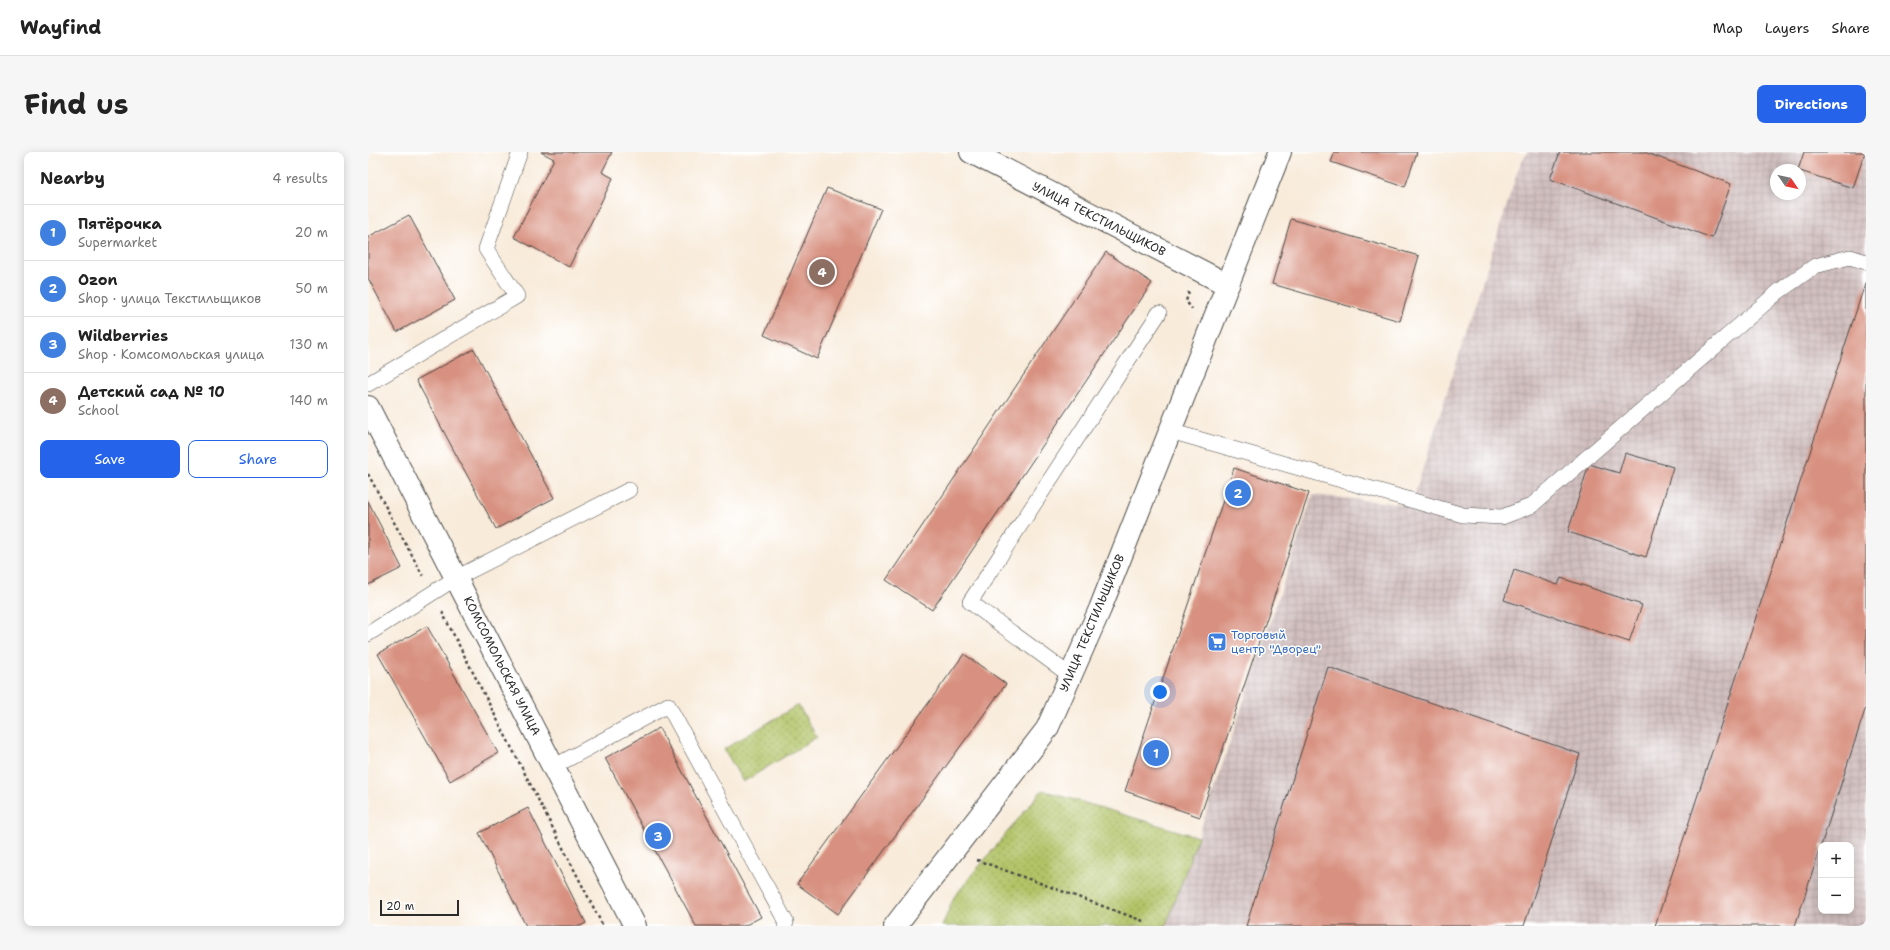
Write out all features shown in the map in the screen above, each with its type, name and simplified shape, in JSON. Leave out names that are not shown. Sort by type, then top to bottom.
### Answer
[{"type":"street","name":"УЛИЦА ТЕКСТИЛЬЩИКОВ","points":[[971,152],[1228,285]]},
{"type":"street","name":"УЛИЦА ТЕКСТИЛЬЩИКОВ","points":[[895,926],[1048,729],[1100,610],[1280,152]]},
{"type":"street","name":"КОМСОМОЛЬСКАЯ УЛИЦА","points":[[368,407],[636,926]]},
{"type":"lane","points":[[368,384],[516,296],[486,249],[520,152]]},
{"type":"lane","points":[[1170,431],[1464,515],[1502,517],[1531,506],[1778,292],[1815,266],[1850,257],[1866,262]]},
{"type":"lane","points":[[1071,676],[970,602],[1160,313]]},
{"type":"lane","points":[[368,634],[456,578],[629,490]]},
{"type":"lane","points":[[553,767],[668,704],[786,922],[785,926]]},
{"type":"path","points":[[368,474],[474,672],[603,926]]},
{"type":"path","points":[[970,858],[1146,922]]},
{"type":"shaded area","points":[[1527,152],[1866,152],[1866,926],[1166,926],[1198,837],[1313,495],[1411,505],[1519,167]]},
{"type":"green space","points":[[798,705],[817,737],[743,782],[724,749]]},
{"type":"green space","points":[[1042,790],[1198,837],[1166,926],[942,926],[954,897]]},
{"type":"building","points":[[541,152],[612,152],[602,172],[613,178],[569,267],[514,237],[554,159]]},
{"type":"building","points":[[1335,152],[1417,152],[1405,187],[1331,162]]},
{"type":"building","points":[[1560,152],[1644,152],[1731,184],[1712,238],[1550,179]]},
{"type":"building","points":[[1804,152],[1865,152],[1853,188],[1806,173],[1806,164],[1800,164]]},
{"type":"building","points":[[827,188],[881,209],[817,359],[764,335]]},
{"type":"building","points":[[409,215],[455,300],[397,332],[368,278],[368,237]]},
{"type":"building","points":[[1291,219],[1419,256],[1400,321],[1272,284]]},
{"type":"building","points":[[1106,252],[1152,283],[932,610],[886,580]]},
{"type":"building","points":[[1866,281],[1866,707],[1822,842],[1818,842],[1818,855],[1795,926],[1655,926]]},
{"type":"building","points":[[474,349],[554,498],[496,529],[416,380]]},
{"type":"building","points":[[1625,453],[1673,467],[1646,557],[1568,532],[1589,464],[1619,473]]},
{"type":"building","name":"Торговый центр \"Дворец\"","points":[[1234,468],[1309,493],[1200,817],[1125,791]]},
{"type":"building","points":[[368,501],[402,568],[368,585]]},
{"type":"building","points":[[1514,570],[1558,585],[1561,578],[1642,605],[1629,642],[1504,600]]},
{"type":"building","points":[[427,626],[498,753],[450,781],[378,654]]},
{"type":"building","points":[[964,654],[1006,684],[838,914],[797,884]]},
{"type":"building","points":[[1328,667],[1580,754],[1524,926],[1246,926]]},
{"type":"building","points":[[659,728],[761,917],[744,926],[696,926],[605,758]]},
{"type":"building","points":[[528,808],[586,923],[580,926],[526,926],[479,833]]},
{"type":"place","name":"Детский сад № 10","points":[[822,272]]},
{"type":"place","name":"Ozon","points":[[1238,493]]},
{"type":"place","name":"Торговый центр \"Дворец\"","points":[[1217,642]]},
{"type":"place","name":"Пятёрочка","points":[[1156,753]]},
{"type":"place","name":"Wildberries","points":[[658,836]]}]
